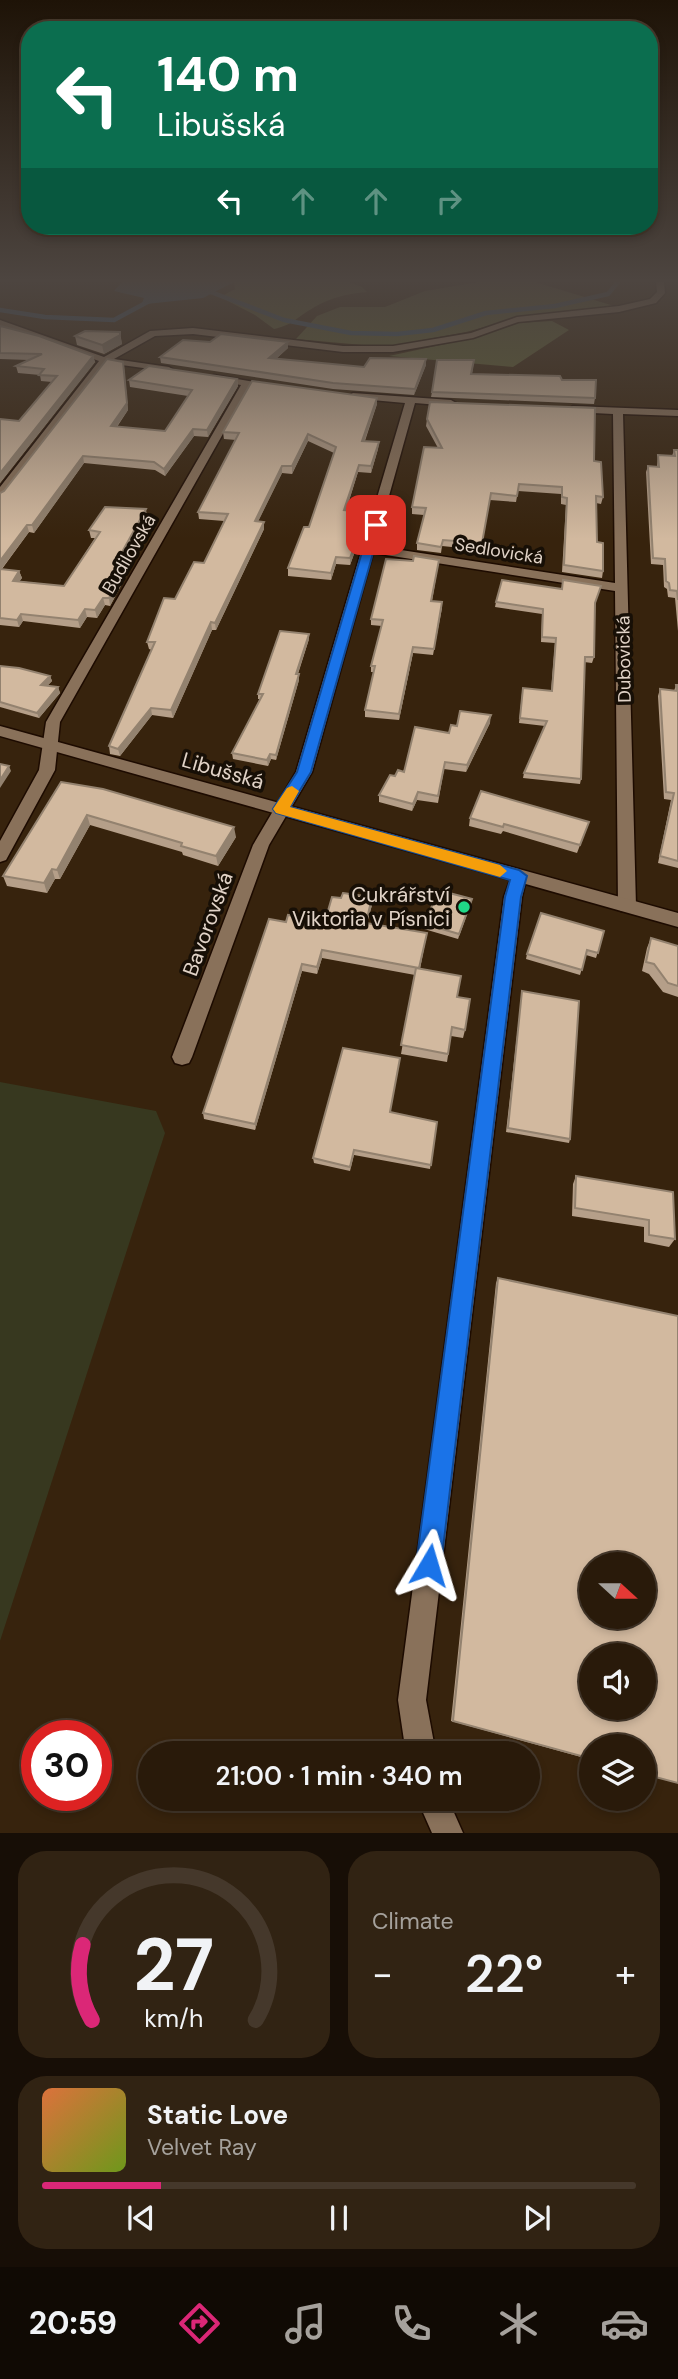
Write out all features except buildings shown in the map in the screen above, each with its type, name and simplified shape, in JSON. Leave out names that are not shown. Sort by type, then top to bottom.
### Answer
[{"type":"street","points":[[0,495],[99,368]]},
{"type":"street","points":[[153,368],[182,372]]},
{"type":"street","points":[[208,377],[284,388]]},
{"type":"street","name":"Budilovská","points":[[0,856],[47,770],[53,722],[247,383]]},
{"type":"street","points":[[346,396],[466,404]]},
{"type":"street","name":"Bavorovská","points":[[183,1057],[261,845],[304,772],[410,402]]},
{"type":"street","points":[[563,408],[678,413]]},
{"type":"street","name":"Dubovická","points":[[618,411],[627,906]]},
{"type":"street","name":"Sedlovická","points":[[369,549],[623,588]]},
{"type":"street","name":"Libušská","points":[[0,731],[678,920]]},
{"type":"street","points":[[419,1741],[411,1700],[513,897],[519,876]]},
{"type":"street","points":[[438,1811],[448,1833]]},
{"type":"green space","points":[[0,1082],[156,1111],[165,1133],[0,1641]]},
{"type":"slow traffic","points":[[292,791],[281,809],[500,871]]},
{"type":"place","name":"Cukrářství Viktoria v Písnici","points":[[464,907]]},
{"type":"route","points":[[376,525],[304,772],[281,809],[519,876],[513,897],[429,1565]]}]
